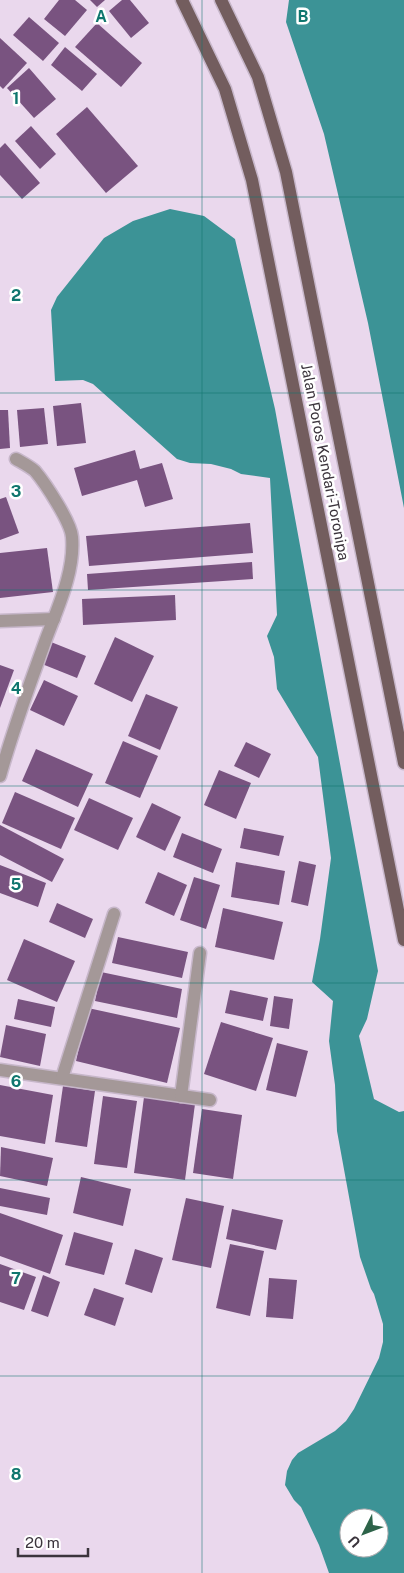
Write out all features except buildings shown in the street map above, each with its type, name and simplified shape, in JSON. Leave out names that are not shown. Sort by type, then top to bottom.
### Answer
[{"type":"main road","name":"Jalan Poros Kendari-Toronipa","points":[[182,0],[225,89],[252,180],[404,940]]},
{"type":"main road","name":"Jalan Poros Kendari-Toronipa","points":[[221,0],[258,76],[286,172],[404,763]]},
{"type":"street","points":[[0,776],[54,619],[69,573],[72,557],[72,535],[63,515],[45,485],[27,464],[16,459]]},
{"type":"street","points":[[0,622],[54,619]]},
{"type":"street","points":[[62,1078],[114,914]]},
{"type":"street","points":[[181,1096],[200,953]]},
{"type":"street","points":[[0,1070],[210,1100]]},
{"type":"shaded area","points":[[289,0],[404,0],[404,508],[368,323],[324,134],[286,22]]},
{"type":"shaded area","points":[[170,209],[204,216],[235,239],[275,409],[378,971],[367,1019],[359,1036],[374,1099],[399,1112],[404,1111],[404,1573],[329,1573],[319,1545],[301,1507],[294,1500],[285,1485],[287,1471],[298,1453],[335,1431],[346,1421],[354,1409],[379,1358],[383,1342],[383,1324],[360,1257],[337,1131],[335,1085],[329,1041],[333,1001],[312,982],[331,858],[318,757],[277,689],[274,657],[267,636],[277,615],[270,478],[241,474],[231,469],[211,464],[190,463],[177,459],[93,384],[83,380],[55,381],[51,310],[57,297],[104,238],[133,221]]}]
